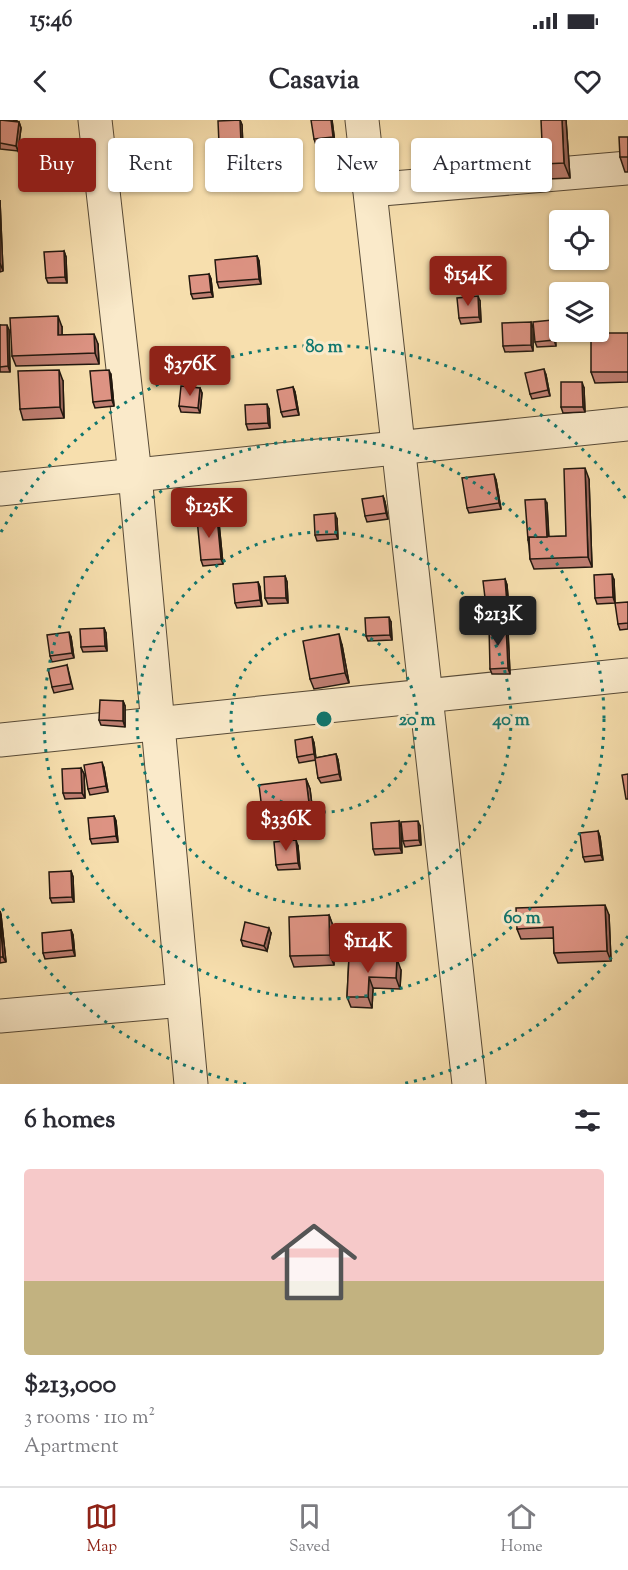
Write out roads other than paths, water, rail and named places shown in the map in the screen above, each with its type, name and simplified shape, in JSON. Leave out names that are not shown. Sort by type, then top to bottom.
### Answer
[{"type":"street","points":[[95,120],[135,475],[191,1084]]},
{"type":"street","points":[[362,120],[364,138]]},
{"type":"street","points":[[399,188],[628,168]]},
{"type":"street","points":[[370,192],[469,1084]]},
{"type":"street","points":[[0,489],[628,424]]},
{"type":"street","points":[[0,740],[628,675]]},
{"type":"street","points":[[0,1017],[183,1000]]}]
